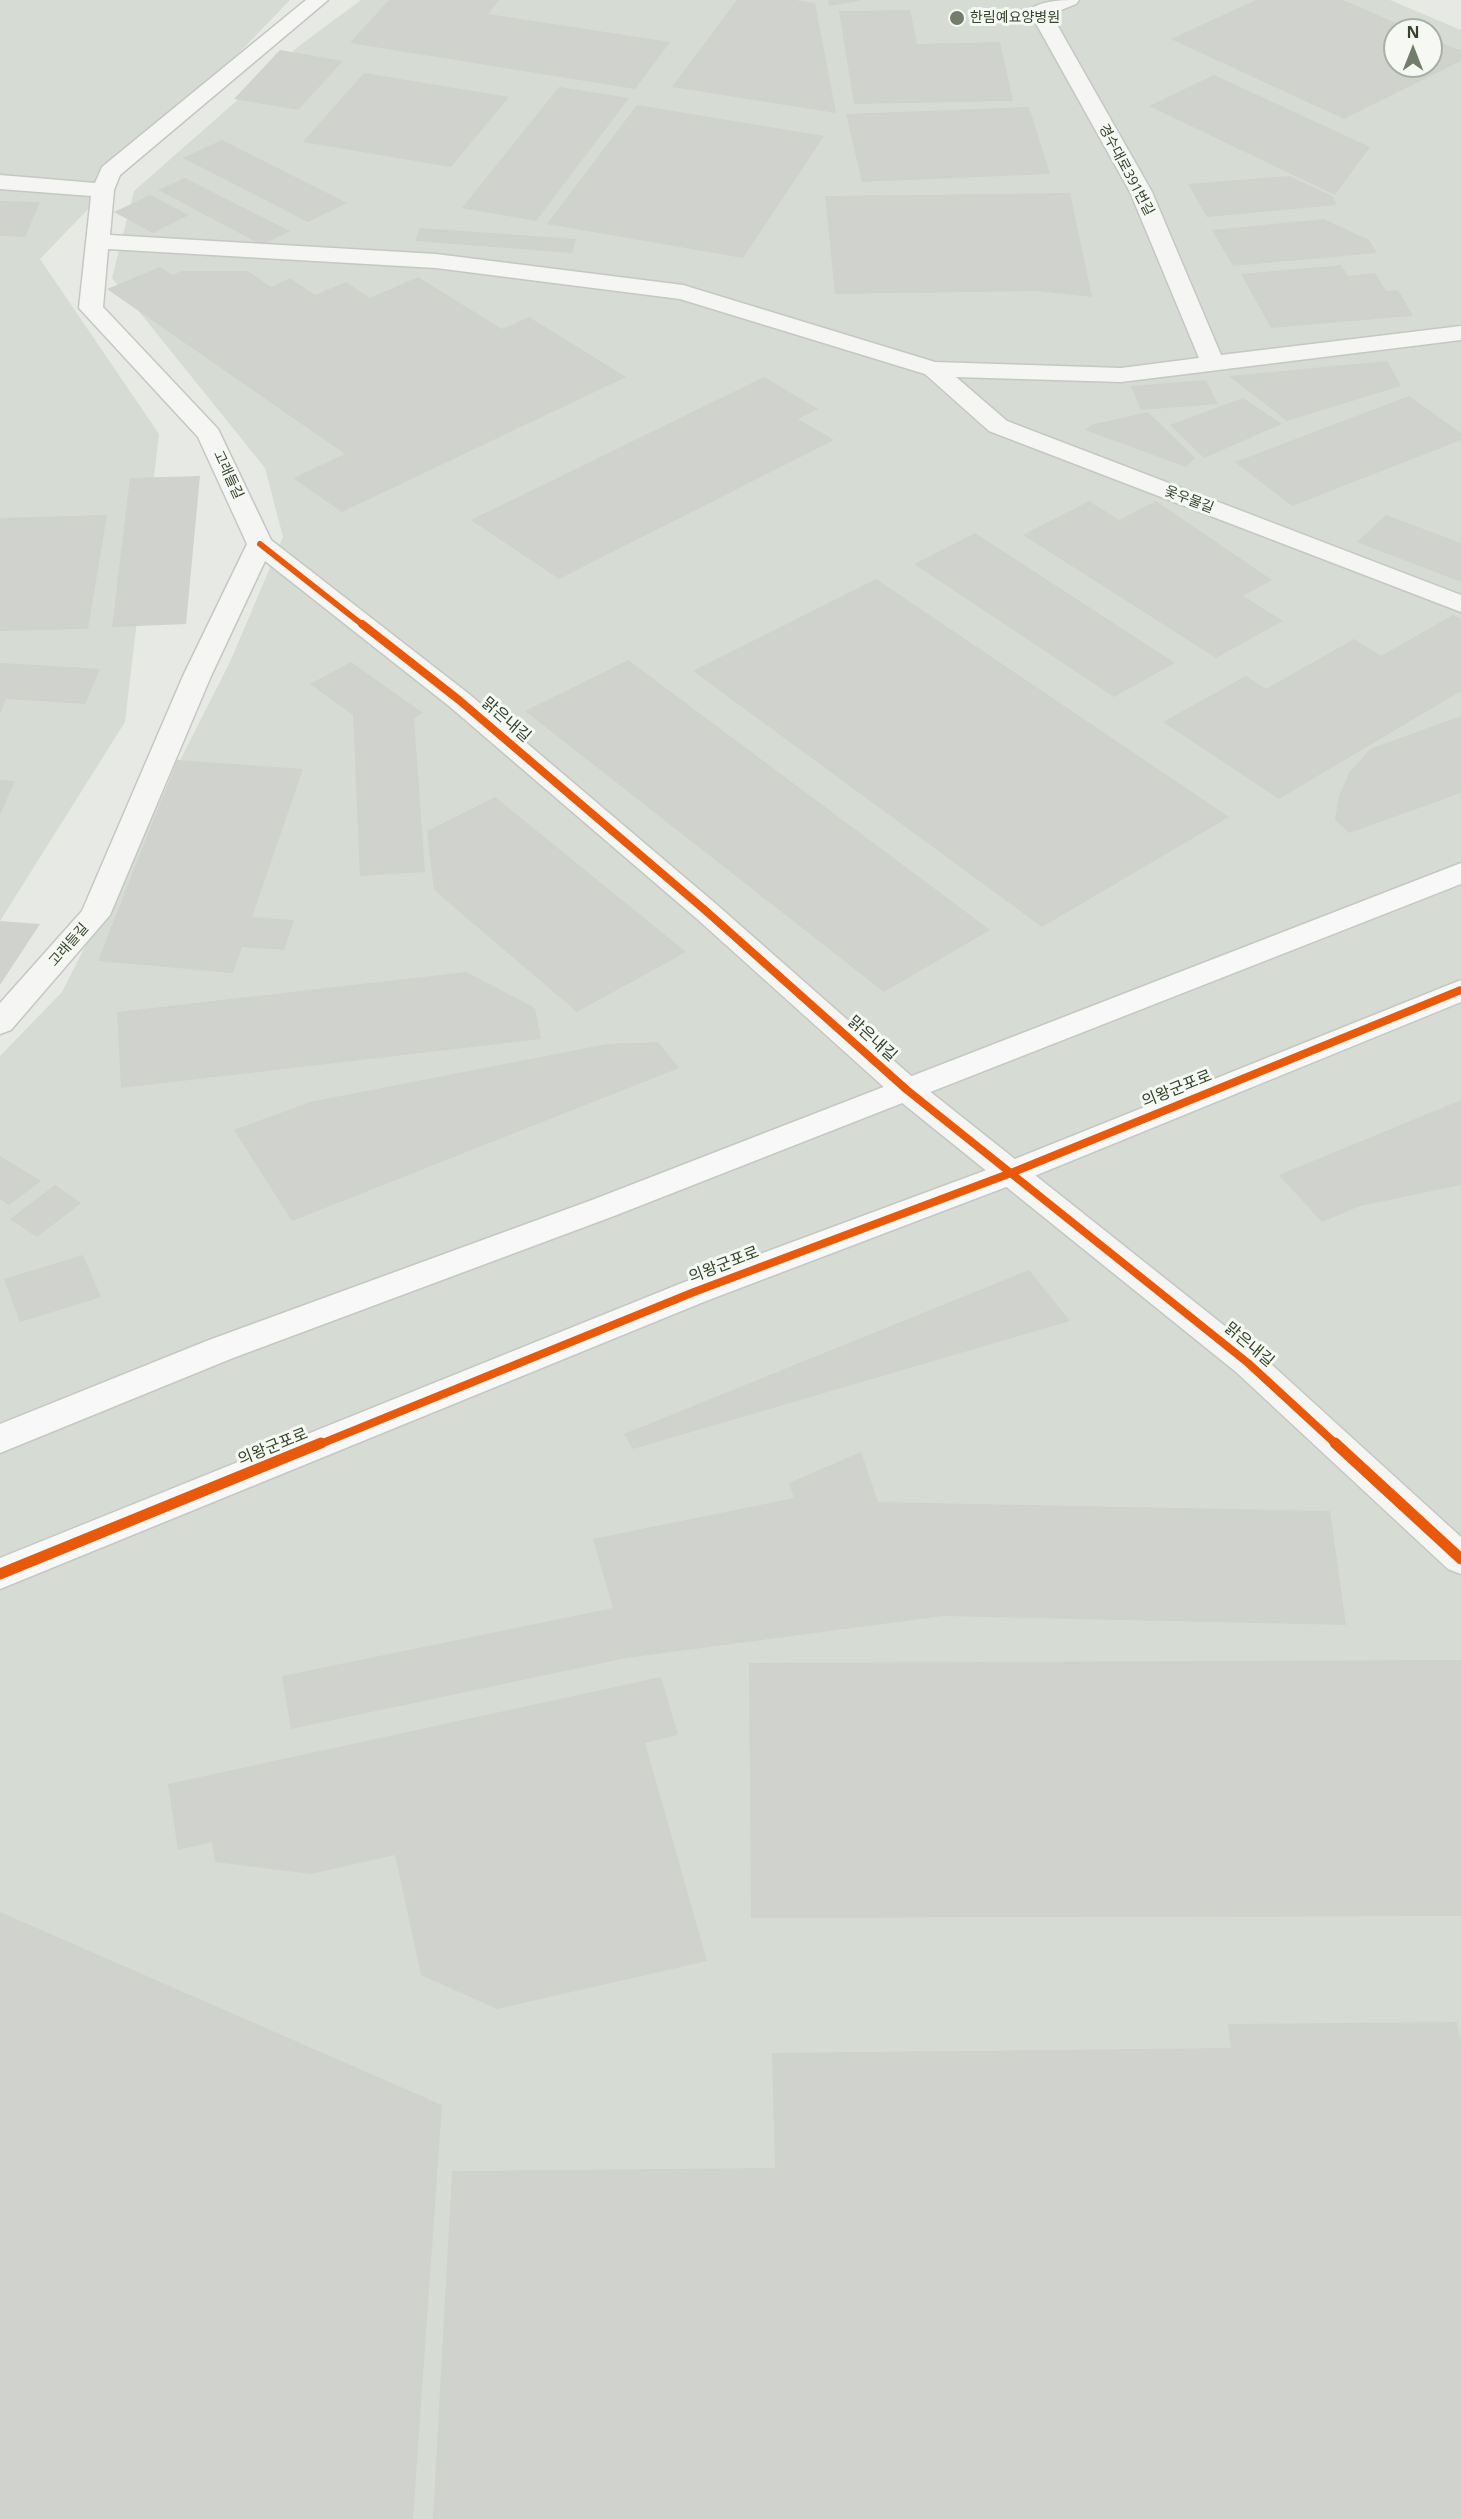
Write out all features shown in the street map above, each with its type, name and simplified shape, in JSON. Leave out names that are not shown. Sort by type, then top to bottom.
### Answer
[{"type":"street","name":"고래들길","points":[[0,1023],[95,915],[198,676],[260,544],[209,434],[91,308],[96,241],[103,190],[110,171],[318,0]]},
{"type":"street","name":"경수대로391번길","points":[[1070,0],[1039,11],[1141,192],[1214,364]]},
{"type":"street","points":[[0,182],[103,190]]},
{"type":"street","points":[[96,241],[436,261],[683,292],[933,369],[1121,375],[1461,333]]},
{"type":"street","name":"옻우물길","points":[[933,369],[998,426],[1461,604]]},
{"type":"street","name":"맑은내길","points":[[260,544],[459,700],[706,911],[907,1090],[1248,1363],[1461,1559]]},
{"type":"street","points":[[0,1439],[221,1349],[603,1208],[1461,873]]},
{"type":"street","name":"의왕군포로","points":[[0,1574],[694,1292],[1011,1173],[1461,990]]},
{"type":"shaded area","points":[[0,0],[290,0],[40,259],[159,434],[125,722],[0,921]]},
{"type":"shaded area","points":[[361,0],[1390,0],[1433,18],[1383,18],[1383,78],[1443,78],[1443,22],[1461,30],[1461,2519],[0,2519],[0,1056],[62,992],[230,662],[283,537],[265,468],[112,278],[134,191],[299,46]]},
{"type":"building","points":[[389,0],[499,0],[488,14],[670,42],[635,89],[350,43]]},
{"type":"building","points":[[737,0],[795,0],[815,3],[836,113],[672,87]]},
{"type":"building","points":[[828,0],[860,0],[860,1],[829,6]]},
{"type":"building","points":[[1256,0],[1343,0],[1384,18],[1383,78],[1427,78],[1344,119],[1171,39]]},
{"type":"building","points":[[910,10],[917,44],[1000,42],[1013,101],[854,104],[839,11]]},
{"type":"building","points":[[1443,43],[1461,51],[1461,61],[1443,70]]},
{"type":"building","points":[[280,50],[343,61],[298,110],[234,99]]},
{"type":"building","points":[[364,73],[509,97],[451,167],[303,142]]},
{"type":"building","points":[[1214,75],[1370,147],[1335,195],[1149,106]]},
{"type":"building","points":[[559,87],[629,98],[536,221],[462,208]]},
{"type":"building","points":[[637,105],[824,136],[743,258],[547,224]]},
{"type":"building","points":[[1029,107],[1050,174],[862,182],[846,114]]},
{"type":"building","points":[[222,140],[347,203],[308,222],[183,158]]},
{"type":"building","points":[[1289,176],[1332,196],[1337,205],[1207,217],[1188,184]]},
{"type":"building","points":[[185,178],[290,231],[262,245],[158,190]]},
{"type":"building","points":[[1070,193],[1092,297],[1037,291],[835,294],[825,196]]},
{"type":"building","points":[[150,195],[189,215],[153,233],[114,212]]},
{"type":"building","points":[[0,201],[40,202],[25,237],[0,236]]},
{"type":"building","points":[[1324,219],[1369,240],[1377,253],[1233,266],[1212,230]]},
{"type":"building","points":[[420,228],[576,239],[572,253],[415,241]]},
{"type":"building","points":[[1341,265],[1348,276],[1375,273],[1386,291],[1398,290],[1413,316],[1271,328],[1241,274]]},
{"type":"building","points":[[160,267],[172,275],[182,271],[248,271],[271,287],[290,278],[315,295],[346,282],[370,298],[418,277],[502,329],[529,317],[626,377],[342,512],[293,478],[345,454],[107,289]]},
{"type":"building","points":[[1387,361],[1401,386],[1287,421],[1229,376]]},
{"type":"building","points":[[764,377],[818,409],[798,419],[834,440],[559,579],[471,520]]},
{"type":"building","points":[[1206,380],[1218,404],[1141,410],[1131,386]]},
{"type":"building","points":[[1409,396],[1461,433],[1461,440],[1292,506],[1235,462]]},
{"type":"building","points":[[1243,398],[1282,424],[1204,458],[1170,425]]},
{"type":"building","points":[[1148,412],[1195,458],[1186,467],[1085,430],[1091,425]]},
{"type":"building","points":[[200,476],[186,624],[112,627],[130,478]]},
{"type":"building","points":[[1089,501],[1119,520],[1156,501],[1272,580],[1243,596],[1283,621],[1216,658],[1023,535]]},
{"type":"building","points":[[107,515],[88,629],[0,631],[0,518]]},
{"type":"building","points":[[1386,515],[1461,543],[1461,582],[1357,542]]},
{"type":"building","points":[[975,533],[1175,663],[1114,697],[914,564]]},
{"type":"building","points":[[876,579],[1229,817],[1042,927],[693,671]]},
{"type":"building","points":[[1453,615],[1461,619],[1461,691],[1279,799],[1163,722],[1246,676],[1266,689],[1354,639],[1381,656]]},
{"type":"building","points":[[628,660],[990,930],[884,992],[525,711]]},
{"type":"building","points":[[351,662],[423,713],[414,718],[425,872],[360,876],[353,715],[310,684]]},
{"type":"building","points":[[0,663],[100,669],[85,704],[6,699],[0,714]]},
{"type":"building","points":[[1461,716],[1461,793],[1349,833],[1335,820],[1339,796],[1349,773],[1370,749]]},
{"type":"building","points":[[177,760],[303,769],[252,917],[294,920],[284,950],[242,947],[233,973],[98,961]]},
{"type":"building","points":[[0,780],[15,781],[0,815]]},
{"type":"building","points":[[495,797],[686,952],[577,1012],[434,890],[427,831]]},
{"type":"building","points":[[0,921],[40,924],[0,985]]},
{"type":"building","points":[[466,972],[535,1008],[541,1039],[121,1088],[117,1012]]},
{"type":"building","points":[[658,1042],[679,1068],[292,1221],[234,1130],[310,1102],[607,1044]]},
{"type":"building","points":[[1461,1100],[1461,1185],[1360,1206],[1322,1222],[1279,1175]]},
{"type":"building","points":[[0,1156],[41,1181],[9,1205],[0,1199]]},
{"type":"building","points":[[55,1185],[81,1203],[37,1237],[10,1219]]},
{"type":"building","points":[[83,1255],[101,1297],[20,1322],[4,1279]]},
{"type":"building","points":[[1029,1270],[1070,1321],[633,1449],[624,1434]]},
{"type":"building","points":[[861,1452],[878,1502],[1330,1511],[1346,1625],[943,1616],[626,1658],[291,1729],[282,1676],[613,1608],[593,1539],[794,1498],[789,1483]]},
{"type":"building","points":[[1461,1660],[1461,1916],[751,1918],[749,1663]]},
{"type":"building","points":[[661,1677],[678,1735],[645,1743],[707,1961],[497,2009],[421,1975],[395,1855],[311,1874],[215,1862],[212,1842],[178,1850],[168,1784]]},
{"type":"building","points":[[0,1912],[442,2105],[413,2519],[0,2519]]},
{"type":"building","points":[[1457,2022],[1461,2044],[1461,2519],[433,2519],[452,2171],[775,2168],[772,2053],[1231,2048],[1228,2024]]},
{"type":"cycle path","points":[[260,544],[459,700],[706,911],[907,1090],[1248,1363],[1461,1559]]},
{"type":"cycle path","points":[[0,1574],[694,1292],[1011,1173],[1461,990]]},
{"type":"place","name":"한림예요양병원","points":[[957,18]]}]
